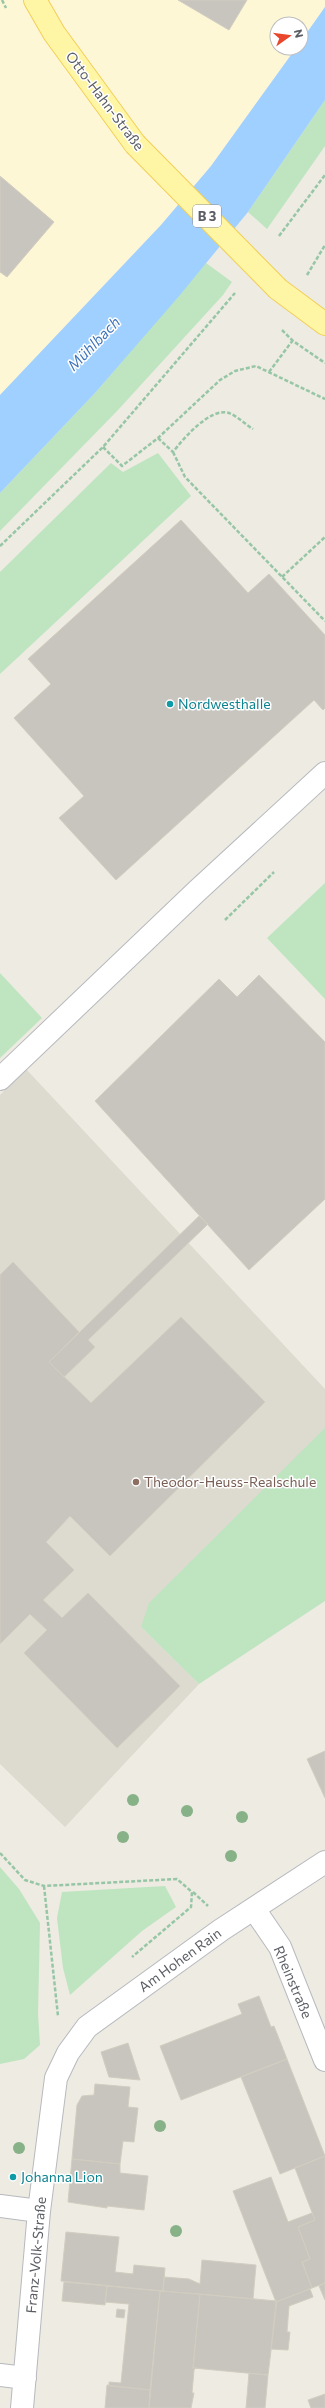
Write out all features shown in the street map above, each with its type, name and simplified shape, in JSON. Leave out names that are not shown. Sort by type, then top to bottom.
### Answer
[{"type":"main road","name":"Otto-Hahn-Straße","points":[[35,0],[54,33],[135,144],[285,294],[325,324]]},
{"type":"street","points":[[0,1078],[197,891],[325,773]]},
{"type":"street","name":"Am Hohen Rain","points":[[56,2078],[68,2053],[87,2027],[254,1908],[325,1862]]},
{"type":"street","name":"Rheinstraße","points":[[254,1908],[280,1947],[325,2060]]},
{"type":"street","name":"Franz-Volk-Straße","points":[[22,2408],[39,2212],[56,2078]]},
{"type":"street","points":[[0,2206],[39,2212]]},
{"type":"street","points":[[0,2375],[25,2378]]},
{"type":"path","points":[[279,236],[325,175]]},
{"type":"path","points":[[300,271],[306,277],[325,245]]},
{"type":"path","points":[[0,546],[103,447],[235,293]]},
{"type":"path","points":[[269,372],[293,341],[285,294]]},
{"type":"path","points":[[103,447],[122,466],[158,438],[220,380],[235,371],[256,366],[325,399]]},
{"type":"path","points":[[173,452],[206,418],[219,414],[229,413],[253,429]]},
{"type":"path","points":[[158,438],[173,452],[185,477],[325,621]]},
{"type":"path","points":[[282,577],[325,537]]},
{"type":"path","points":[[225,920],[274,872]]},
{"type":"path","points":[[0,1853],[25,1880],[44,1886],[176,1879],[192,1892],[192,1907],[131,1958]]},
{"type":"path","points":[[44,1886],[58,2018],[64,2013]]},
{"type":"shaded area","points":[[0,0],[325,0],[325,7],[309,30],[309,16],[269,16],[269,56],[290,56],[211,166],[161,225],[0,395]]},
{"type":"shaded area","name":"Theodor-Heuss-Realschule","points":[[26,1069],[325,1389],[325,1429],[141,1627],[199,1684],[65,1827],[0,1764],[0,1095]]},
{"type":"green space","points":[[325,100],[325,146],[267,229],[248,212]]},
{"type":"green space","points":[[206,263],[232,282],[223,295],[118,410],[0,531],[0,493],[95,393]]},
{"type":"green space","points":[[158,453],[191,496],[0,674],[0,572],[111,463],[123,472]]},
{"type":"green space","points":[[325,883],[325,999],[267,938]]},
{"type":"green space","points":[[0,973],[42,1018],[0,1058]]},
{"type":"green space","points":[[325,1428],[325,1601],[199,1684],[141,1627],[149,1603]]},
{"type":"green space","points":[[0,1867],[19,1889],[40,1923],[38,2014],[40,2045],[24,2059],[0,2064]]},
{"type":"green space","points":[[165,1886],[176,1907],[142,1931],[70,1995],[63,1968],[57,1918],[62,1892]]},
{"type":"water","name":"Mühlbach","points":[[325,7],[325,100],[248,212],[180,295],[95,393],[0,493],[0,395],[161,225],[211,166],[290,56],[309,56],[309,30]]},
{"type":"building","points":[[178,0],[247,0],[229,30]]},
{"type":"building","points":[[0,176],[54,222],[7,277],[0,272]]},
{"type":"building","name":"Nordwesthalle","points":[[181,520],[248,593],[269,574],[325,635],[325,708],[323,710],[314,700],[116,880],[59,818],[84,796],[14,718],[51,684],[28,659]]},
{"type":"building","points":[[259,975],[325,1042],[325,1199],[249,1270],[95,1101],[219,979],[237,997]]},
{"type":"building","points":[[199,1216],[208,1224],[88,1340],[95,1347],[64,1377],[49,1362]]},
{"type":"building","points":[[13,1262],[79,1332],[49,1362],[91,1403],[181,1317],[265,1402],[110,1556],[70,1516],[46,1542],[74,1570],[43,1600],[62,1618],[88,1593],[180,1686],[117,1748],[24,1653],[47,1630],[30,1614],[0,1644],[0,1275]]},
{"type":"building","points":[[325,1751],[325,1798],[307,1759]]},
{"type":"building","points":[[259,1996],[271,2027],[274,2026],[287,2059],[181,2100],[160,2046],[242,2014],[238,2004]]},
{"type":"building","points":[[128,2043],[140,2080],[109,2077],[101,2052]]},
{"type":"building","points":[[287,2059],[325,2156],[280,2174],[241,2077]]},
{"type":"building","points":[[95,2084],[130,2087],[128,2107],[138,2108],[134,2142],[123,2141],[120,2164],[72,2159],[77,2105],[82,2096],[94,2095]]},
{"type":"building","points":[[325,2156],[325,2283],[312,2288],[302,2262],[310,2259],[298,2227],[315,2220],[295,2168]]},
{"type":"building","points":[[72,2159],[120,2164],[120,2173],[148,2176],[144,2210],[107,2206],[107,2208],[68,2202]]},
{"type":"building","points":[[271,2177],[288,2222],[312,2213],[315,2220],[298,2227],[310,2259],[302,2262],[312,2288],[276,2302],[233,2191]]},
{"type":"building","points":[[66,2232],[119,2237],[115,2272],[133,2274],[134,2265],[165,2268],[163,2291],[61,2281]]},
{"type":"building","points":[[202,2260],[256,2265],[253,2299],[163,2291],[164,2277],[189,2279],[200,2284]]},
{"type":"building","points":[[64,2282],[107,2286],[105,2305],[62,2301]]},
{"type":"building","points":[[325,2283],[325,2300],[319,2286]]},
{"type":"building","points":[[107,2286],[160,2291],[150,2390],[109,2386],[109,2382],[121,2383],[129,2304],[105,2302]]},
{"type":"building","points":[[310,2289],[313,2297],[289,2306],[287,2332],[290,2332],[288,2350],[271,2349],[276,2302]]},
{"type":"building","points":[[160,2291],[200,2294],[193,2368],[196,2368],[194,2370],[192,2393],[194,2393],[191,2408],[149,2408]]},
{"type":"building","points":[[200,2294],[277,2301],[268,2375],[193,2368]]},
{"type":"building","points":[[117,2309],[125,2310],[124,2318],[116,2317]]},
{"type":"building","points":[[249,2373],[268,2375],[265,2408],[246,2408]]},
{"type":"building","points":[[107,2385],[150,2390],[149,2408],[105,2408]]},
{"type":"building","points":[[325,2394],[325,2408],[311,2408],[308,2400]]},
{"type":"place","name":"Nordwesthalle","points":[[170,704]]},
{"type":"place","name":"Theodor-Heuss-Realschule","points":[[136,1482]]},
{"type":"place","name":"Johanna Lion","points":[[13,2177]]}]
